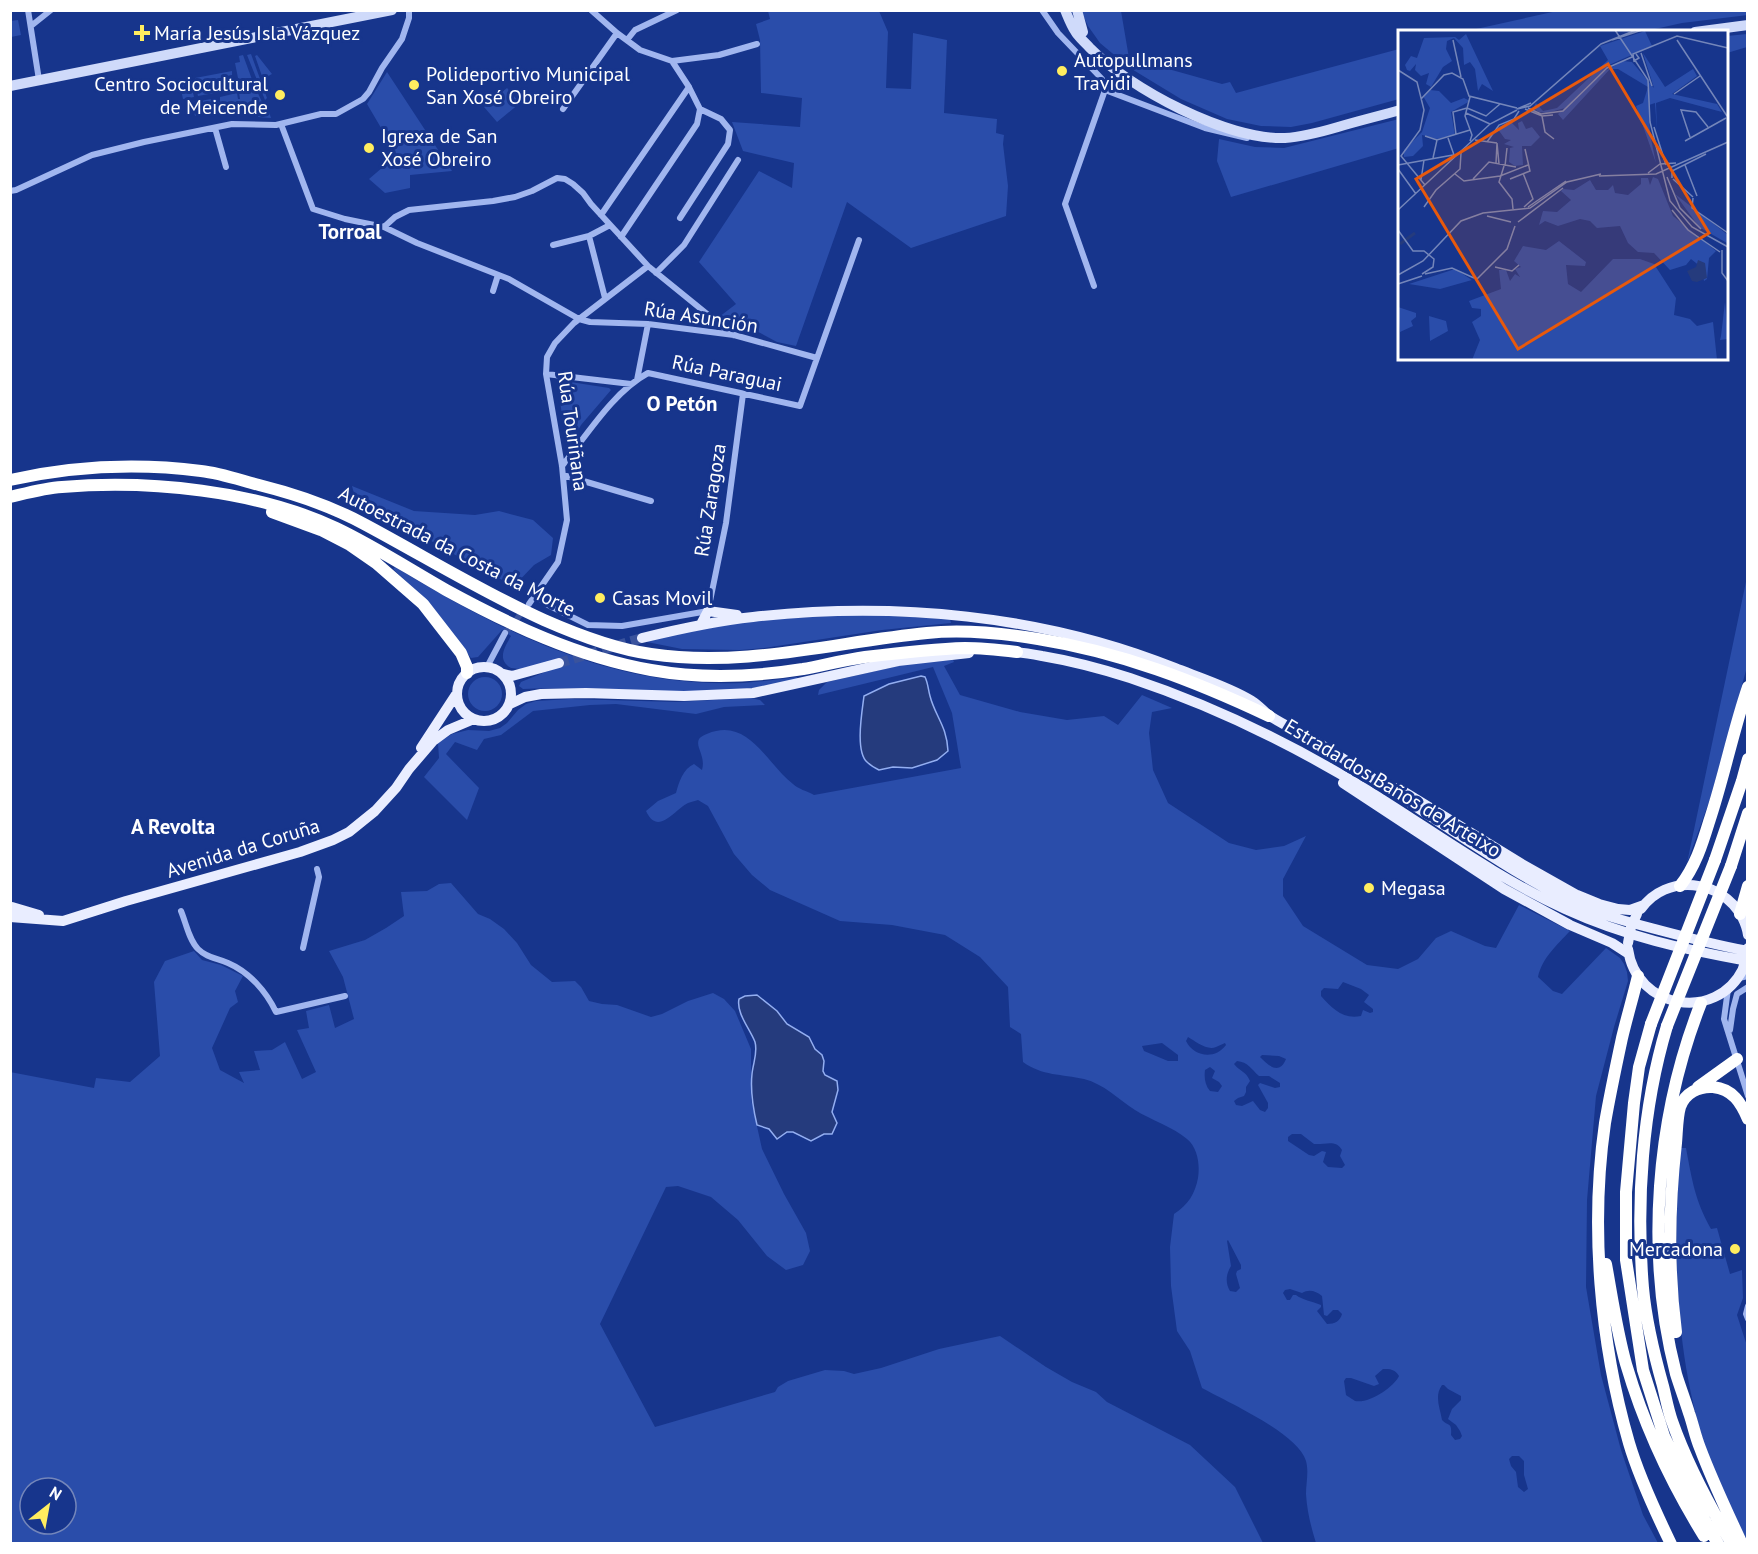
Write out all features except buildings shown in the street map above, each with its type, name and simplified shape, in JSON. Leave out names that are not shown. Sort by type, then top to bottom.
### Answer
[{"type":"highway","name":"Autoestrada da Costa da Morte","points":[[10,480],[85,469],[132,466],[203,471],[268,487],[315,502],[360,522],[508,603],[564,629],[605,644],[651,654],[733,658],[799,652],[861,641],[930,633],[968,631],[1003,633],[1076,646],[1130,659],[1211,689],[1269,716]]},
{"type":"highway","name":"Autoestrada da Costa da Morte","points":[[10,497],[60,487],[118,486],[186,488],[261,501],[333,527],[447,590],[555,643],[603,660],[653,670],[735,676],[801,669],[864,657],[928,650],[967,648],[1017,652]]},
{"type":"highway","points":[[232,496],[321,530],[350,545],[376,563],[423,604],[461,653],[467,673]]},
{"type":"highway","points":[[1680,886],[1695,863],[1700,849],[1720,788],[1748,687]]},
{"type":"highway","points":[[1718,1544],[1664,1437],[1643,1370],[1626,1260],[1626,1192],[1639,1067],[1651,1024],[1715,860],[1748,759]]},
{"type":"highway","points":[[1732,1544],[1693,1470],[1672,1420],[1650,1331],[1643,1289],[1642,1174],[1653,1082],[1667,1026],[1731,866],[1748,813]]},
{"type":"highway","points":[[1740,914],[1748,886]]},
{"type":"highway","points":[[1638,976],[1622,1037],[1605,1122],[1600,1161],[1601,1303],[1612,1378],[1629,1445],[1654,1510],[1671,1544]]},
{"type":"highway","points":[[1701,1003],[1685,1045],[1670,1105],[1660,1181],[1659,1261],[1663,1300],[1676,1372],[1699,1446],[1742,1544]]},
{"type":"highway","points":[[1689,1413],[1680,1365],[1672,1298],[1671,1209],[1680,1107],[1686,1096],[1737,1059]]},
{"type":"highway","points":[[1695,1090],[1712,1087],[1726,1089],[1740,1101],[1748,1119]]},
{"type":"highway","points":[[1599,1231],[1626,1362],[1643,1414],[1666,1467],[1709,1544]]},
{"type":"main road","points":[[10,86],[360,14],[392,10]]},
{"type":"main road","points":[[1065,10],[1075,33],[1118,72],[1169,104],[1244,133],[1269,138],[1286,138],[1311,134],[1398,111]]},
{"type":"main road","points":[[1070,10],[1094,52]]},
{"type":"main road","points":[[1077,10],[1083,32]]},
{"type":"main road","points":[[1710,30],[1748,25]]},
{"type":"main road","name":"Estrada dos Baños de Arteixo","points":[[752,617],[807,612],[893,610],[955,614],[1030,627],[1114,646],[1158,661],[1252,700],[1269,716],[1318,743],[1468,841],[1530,879],[1586,908],[1692,939],[1748,949]]},
{"type":"main road","points":[[701,624],[708,611],[752,617]]},
{"type":"main road","points":[[642,638],[701,624],[752,617]]},
{"type":"main road","name":"Estrada dos Baños de Arteixo","points":[[510,704],[525,697],[541,694],[684,696],[753,693],[898,661],[965,654],[1017,652],[1064,660],[1112,672],[1203,705],[1263,731],[1330,767],[1510,880],[1565,909],[1637,937],[1679,948],[1744,971]]},
{"type":"main road","points":[[409,769],[425,739],[457,693],[467,673],[473,669],[487,667],[512,676],[560,663]]},
{"type":"main road","points":[[409,769],[433,741],[448,730],[474,720],[491,720],[499,717],[505,711],[510,704],[511,688],[503,674]]},
{"type":"main road","points":[[457,693],[461,709],[474,720]]},
{"type":"main road","points":[[1263,731],[1504,889],[1570,925],[1628,948]]},
{"type":"main road","points":[[1318,743],[1389,782],[1577,895],[1618,909],[1640,909]]},
{"type":"main road","name":"Avenida da Coruña","points":[[11,909],[63,921],[300,852],[349,832],[375,811],[396,788],[409,769]]},
{"type":"main road","points":[[1747,932],[1733,903],[1717,891],[1692,885],[1680,886],[1668,888],[1655,895],[1640,909],[1631,927],[1628,948],[1638,976],[1648,988],[1666,998],[1682,1003],[1701,1003],[1715,998],[1728,989],[1744,971],[1748,949]]},
{"type":"street","points":[[28,10],[39,80]]},
{"type":"street","points":[[31,26],[51,10]]},
{"type":"street","points":[[12,189],[92,155],[144,142],[232,124],[281,124],[321,114],[336,114],[363,99],[369,92],[402,39],[409,18],[409,10]]},
{"type":"street","points":[[591,10],[640,50],[672,62],[719,55],[757,44]]},
{"type":"street","points":[[627,40],[635,30],[677,10]]},
{"type":"street","points":[[1042,10],[1058,33],[1102,79],[1106,90],[1065,204],[1094,286]]},
{"type":"street","points":[[563,109],[617,33]]},
{"type":"street","points":[[621,237],[697,124],[700,109],[689,87],[672,62]]},
{"type":"street","points":[[601,215],[689,87]]},
{"type":"street","points":[[1106,90],[1205,128],[1253,139],[1269,138]]},
{"type":"street","points":[[680,218],[728,144],[730,130],[722,119],[700,109]]},
{"type":"street","points":[[281,124],[313,209],[345,219],[384,227],[417,243],[509,279],[579,319]]},
{"type":"street","points":[[215,128],[226,166]]},
{"type":"street","points":[[656,273],[684,245],[738,160]]},
{"type":"street","points":[[384,227],[395,217],[409,210],[515,197],[557,178],[565,179],[578,188],[648,266],[734,335]]},
{"type":"street","points":[[553,245],[589,236],[610,225]]},
{"type":"street","points":[[589,236],[605,298]]},
{"type":"street","name":"Rúa Paraguai","points":[[546,374],[634,382],[648,373],[800,406],[859,240]]},
{"type":"street","name":"Rúa Touriñana","points":[[529,604],[558,562],[567,520],[562,466],[546,374],[547,357],[555,343],[579,319],[648,266]]},
{"type":"street","points":[[493,291],[498,275]]},
{"type":"street","name":"Rúa Asunción","points":[[579,319],[648,324],[734,335],[817,358]]},
{"type":"street","points":[[562,466],[615,399],[634,382],[648,324]]},
{"type":"street","name":"Rúa Zaragoza","points":[[708,611],[726,523],[743,394]]},
{"type":"street","points":[[563,475],[651,501]]},
{"type":"street","points":[[535,596],[588,625],[622,626],[708,611]]},
{"type":"street","points":[[487,667],[505,633]]},
{"type":"street","points":[[303,948],[319,877],[317,869]]},
{"type":"street","points":[[181,911],[196,948],[207,957],[227,962],[244,972],[270,1000],[276,1012],[345,996]]},
{"type":"street","points":[[1730,1034],[1737,994],[1748,987]]},
{"type":"street","points":[[1728,989],[1724,1019],[1748,1096]]},
{"type":"street","points":[[1748,1306],[1746,1314],[1748,1319]]},
{"type":"shaded area","points":[[1747,10],[1748,15],[1682,23],[1650,30],[1472,30],[1557,11]]},
{"type":"shaded area","points":[[768,11],[879,11],[888,32],[886,88],[911,89],[913,33],[947,40],[944,113],[997,119],[996,133],[1004,135],[1008,186],[1006,216],[911,248],[847,202],[796,346],[777,342],[740,322],[719,317],[736,304],[699,262],[759,171],[792,188],[794,163],[743,151],[732,122],[800,127],[802,98],[761,93],[760,40],[756,24],[770,19]]},
{"type":"shaded area","points":[[1081,11],[1121,11],[1129,58],[1222,84],[1230,82],[1236,93],[1398,49],[1398,99],[1291,127],[1261,126],[1227,119],[1181,99],[1130,68],[1100,43]]},
{"type":"shaded area","points":[[18,20],[21,35],[11,37],[11,21]]},
{"type":"shaded area","points":[[1747,34],[1747,47],[1728,53],[1728,36]]},
{"type":"shaded area","points":[[251,54],[267,98],[265,100],[247,55]]},
{"type":"shaded area","points":[[243,55],[254,85],[240,88],[235,63],[240,62],[239,56]]},
{"type":"shaded area","points":[[257,55],[272,74],[263,79],[255,56]]},
{"type":"shaded area","points":[[232,71],[232,75],[227,76],[227,80],[234,79],[236,89],[198,96],[195,84],[206,82],[206,80],[195,81],[195,78]]},
{"type":"shaded area","points":[[387,72],[452,171],[410,175],[410,188],[385,193],[369,179],[397,155],[367,104]]},
{"type":"shaded area","points":[[191,83],[194,97],[183,99],[180,85],[184,84],[186,89],[186,84]]},
{"type":"shaded area","points":[[507,88],[520,103],[497,122],[484,107]]},
{"type":"shaded area","points":[[255,90],[262,102],[256,105],[254,111],[223,110],[195,116],[192,102],[198,101],[200,107],[200,101],[217,98],[220,103],[220,97],[237,93],[240,99],[239,93]]},
{"type":"shaded area","points":[[266,103],[271,118],[258,117],[258,106]]},
{"type":"shaded area","points":[[1398,119],[1398,148],[1231,197],[1217,161],[1219,139],[1255,147],[1284,148]]},
{"type":"shaded area","points":[[564,381],[611,390],[576,434],[571,435],[565,432],[558,390],[559,385]]},
{"type":"shaded area","points":[[352,486],[414,511],[475,515],[499,511],[533,520],[553,538],[551,555],[534,565],[514,586],[471,564],[355,497]]},
{"type":"shaded area","points":[[395,567],[477,614],[518,634],[560,652],[604,666],[648,676],[695,682],[743,683],[797,677],[798,679],[752,688],[707,692],[523,689],[519,686],[521,682],[545,672],[511,668],[507,665],[503,654],[511,636],[502,630],[478,657],[471,658],[432,606],[393,569]]},
{"type":"shaded area","points":[[1747,577],[1747,667],[1710,799],[1687,863]]},
{"type":"shaded area","points":[[857,614],[950,619],[951,623],[882,630],[740,650],[682,649],[642,641],[747,621]]},
{"type":"shaded area","points":[[953,660],[954,662],[944,666],[960,695],[1020,712],[1067,720],[1104,716],[1118,725],[1142,695],[1172,708],[1152,712],[1149,733],[1153,770],[1168,803],[1229,843],[1256,850],[1284,846],[1306,836],[1283,879],[1283,896],[1303,926],[1367,965],[1398,969],[1418,959],[1436,938],[1451,931],[1485,946],[1496,948],[1519,905],[1570,931],[1546,958],[1538,977],[1553,991],[1562,994],[1606,948],[1620,958],[1627,972],[1628,981],[1596,1096],[1587,1200],[1586,1287],[1601,1375],[1621,1450],[1643,1515],[1658,1543],[1316,1543],[1306,1494],[1307,1465],[1300,1450],[1276,1429],[1202,1388],[1190,1351],[1177,1331],[1171,1286],[1170,1247],[1174,1214],[1190,1199],[1198,1178],[1197,1157],[1191,1143],[1175,1131],[1135,1110],[1098,1084],[1037,1070],[1023,1062],[1021,1034],[1010,1027],[1008,987],[980,957],[945,935],[892,925],[840,921],[770,890],[752,875],[734,854],[708,806],[698,800],[688,803],[661,821],[656,822],[646,811],[658,801],[676,793],[682,776],[690,766],[694,764],[702,770],[703,760],[698,745],[699,739],[716,731],[728,730],[739,733],[759,748],[793,784],[814,795],[961,768],[952,713],[933,667],[818,695],[819,690],[827,682],[907,664]],"holes":[[[1343,982],[1361,989],[1369,995],[1364,1002],[1373,1009],[1373,1012],[1363,1010],[1361,1016],[1355,1017],[1343,1015],[1321,996],[1324,988],[1338,989]],[[1188,1037],[1209,1048],[1225,1043],[1226,1045],[1211,1055],[1199,1053],[1186,1041]],[[1162,1043],[1178,1055],[1178,1061],[1168,1061],[1144,1051],[1142,1046]],[[1262,1055],[1279,1056],[1286,1059],[1277,1068],[1260,1057]],[[1237,1061],[1247,1064],[1259,1076],[1269,1076],[1280,1083],[1280,1087],[1275,1088],[1260,1083],[1258,1085],[1268,1103],[1265,1112],[1260,1110],[1253,1101],[1242,1106],[1236,1105],[1234,1101],[1244,1096],[1250,1081],[1247,1075],[1234,1064]],[[1210,1067],[1215,1071],[1212,1078],[1222,1086],[1218,1092],[1210,1091],[1205,1081],[1205,1070]],[[1292,1134],[1301,1134],[1314,1144],[1337,1145],[1342,1150],[1340,1156],[1345,1165],[1342,1168],[1328,1167],[1323,1162],[1326,1152],[1322,1151],[1314,1156],[1288,1141],[1288,1137]],[[1228,1240],[1241,1265],[1241,1269],[1236,1274],[1240,1288],[1236,1292],[1230,1291],[1227,1285],[1231,1266]],[[1290,1289],[1302,1293],[1312,1291],[1322,1296],[1324,1315],[1327,1316],[1333,1310],[1338,1310],[1342,1314],[1337,1322],[1327,1324],[1317,1311],[1321,1305],[1296,1295],[1287,1300],[1283,1293],[1285,1290]],[[1383,1369],[1392,1370],[1399,1376],[1380,1394],[1361,1401],[1355,1401],[1346,1395],[1344,1381],[1346,1378],[1351,1378],[1374,1386],[1379,1384],[1375,1376]],[[1442,1385],[1461,1396],[1461,1400],[1452,1409],[1448,1419],[1460,1431],[1462,1436],[1460,1439],[1455,1440],[1451,1435],[1450,1426],[1442,1420],[1438,1398]],[[1512,1456],[1519,1456],[1524,1461],[1524,1475],[1528,1489],[1524,1492],[1518,1487],[1516,1472],[1509,1459]]]},
{"type":"shaded area","points":[[921,676],[926,679],[932,703],[943,728],[948,751],[937,760],[912,768],[893,767],[879,770],[867,762],[861,749],[860,731],[864,696],[889,684]]},
{"type":"shaded area","points":[[485,677],[497,682],[502,694],[497,706],[485,711],[473,706],[468,694],[473,682]]},
{"type":"shaded area","points":[[751,698],[760,700],[765,705],[724,707],[696,714],[616,704],[533,711],[501,735],[484,739],[477,750],[455,742],[446,754],[479,788],[467,820],[424,777],[439,758],[438,743],[452,734],[468,730],[489,731],[500,728],[526,704],[536,701],[571,699],[676,702]]},
{"type":"shaded area","points":[[451,883],[478,914],[504,929],[517,943],[531,965],[552,982],[575,981],[589,1001],[617,1005],[651,1017],[713,993],[724,999],[735,1011],[751,1049],[751,1099],[762,1149],[806,1233],[810,1251],[803,1265],[786,1270],[767,1256],[738,1220],[711,1197],[678,1186],[666,1187],[600,1324],[655,1427],[775,1392],[778,1387],[788,1381],[825,1370],[854,1374],[881,1368],[939,1349],[1000,1336],[1072,1382],[1096,1392],[1107,1402],[1190,1445],[1235,1487],[1263,1543],[11,1543],[10,1072],[94,1088],[96,1078],[130,1082],[160,1056],[154,982],[165,961],[194,951],[202,960],[221,965],[243,976],[235,991],[238,1002],[230,1008],[212,1048],[220,1070],[244,1083],[239,1072],[260,1070],[254,1051],[272,1050],[285,1042],[302,1079],[316,1072],[297,1030],[309,1028],[306,1011],[329,1005],[335,1028],[354,1019],[343,977],[329,951],[365,940],[404,916],[401,892],[427,891],[439,884]]},
{"type":"shaded area","points":[[757,995],[777,1011],[787,1024],[809,1037],[815,1049],[822,1055],[825,1075],[837,1081],[838,1090],[832,1112],[837,1123],[832,1134],[824,1134],[811,1141],[793,1132],[787,1132],[777,1139],[769,1129],[757,1125],[751,1087],[756,1046],[741,1015],[739,999]]},
{"type":"shaded area","points":[[1680,1148],[1686,1148],[1698,1200],[1711,1229],[1717,1228],[1730,1274],[1742,1270],[1743,1298],[1737,1315],[1748,1349],[1747,1542],[1711,1463],[1699,1425],[1683,1347],[1677,1267]]},
{"type":"tunnel","points":[[505,633],[525,609]]},
{"type":"tunnel","points":[[559,663],[642,638]]},
{"type":"place","name":"María Jesús Isla Vázquez","points":[[142,33]]},
{"type":"place","name":"Autopullmans Travidi","points":[[1062,71]]},
{"type":"place","name":"Polideportivo Municipal San Xosé Obreiro","points":[[414,85]]},
{"type":"place","name":"Centro Sociocultural de Meicende","points":[[280,95]]},
{"type":"place","name":"Igrexa de San Xosé Obreiro","points":[[369,148]]},
{"type":"place","name":"Casas Movil","points":[[600,598]]},
{"type":"place","name":"Megasa","points":[[1369,888]]},
{"type":"place","name":"Mercadona","points":[[1735,1249]]},
{"type":"district","name":"Torroal","points":[[350,231]]},
{"type":"district","name":"O Petón","points":[[682,403]]},
{"type":"district","name":"A Revolta","points":[[173,826]]}]
